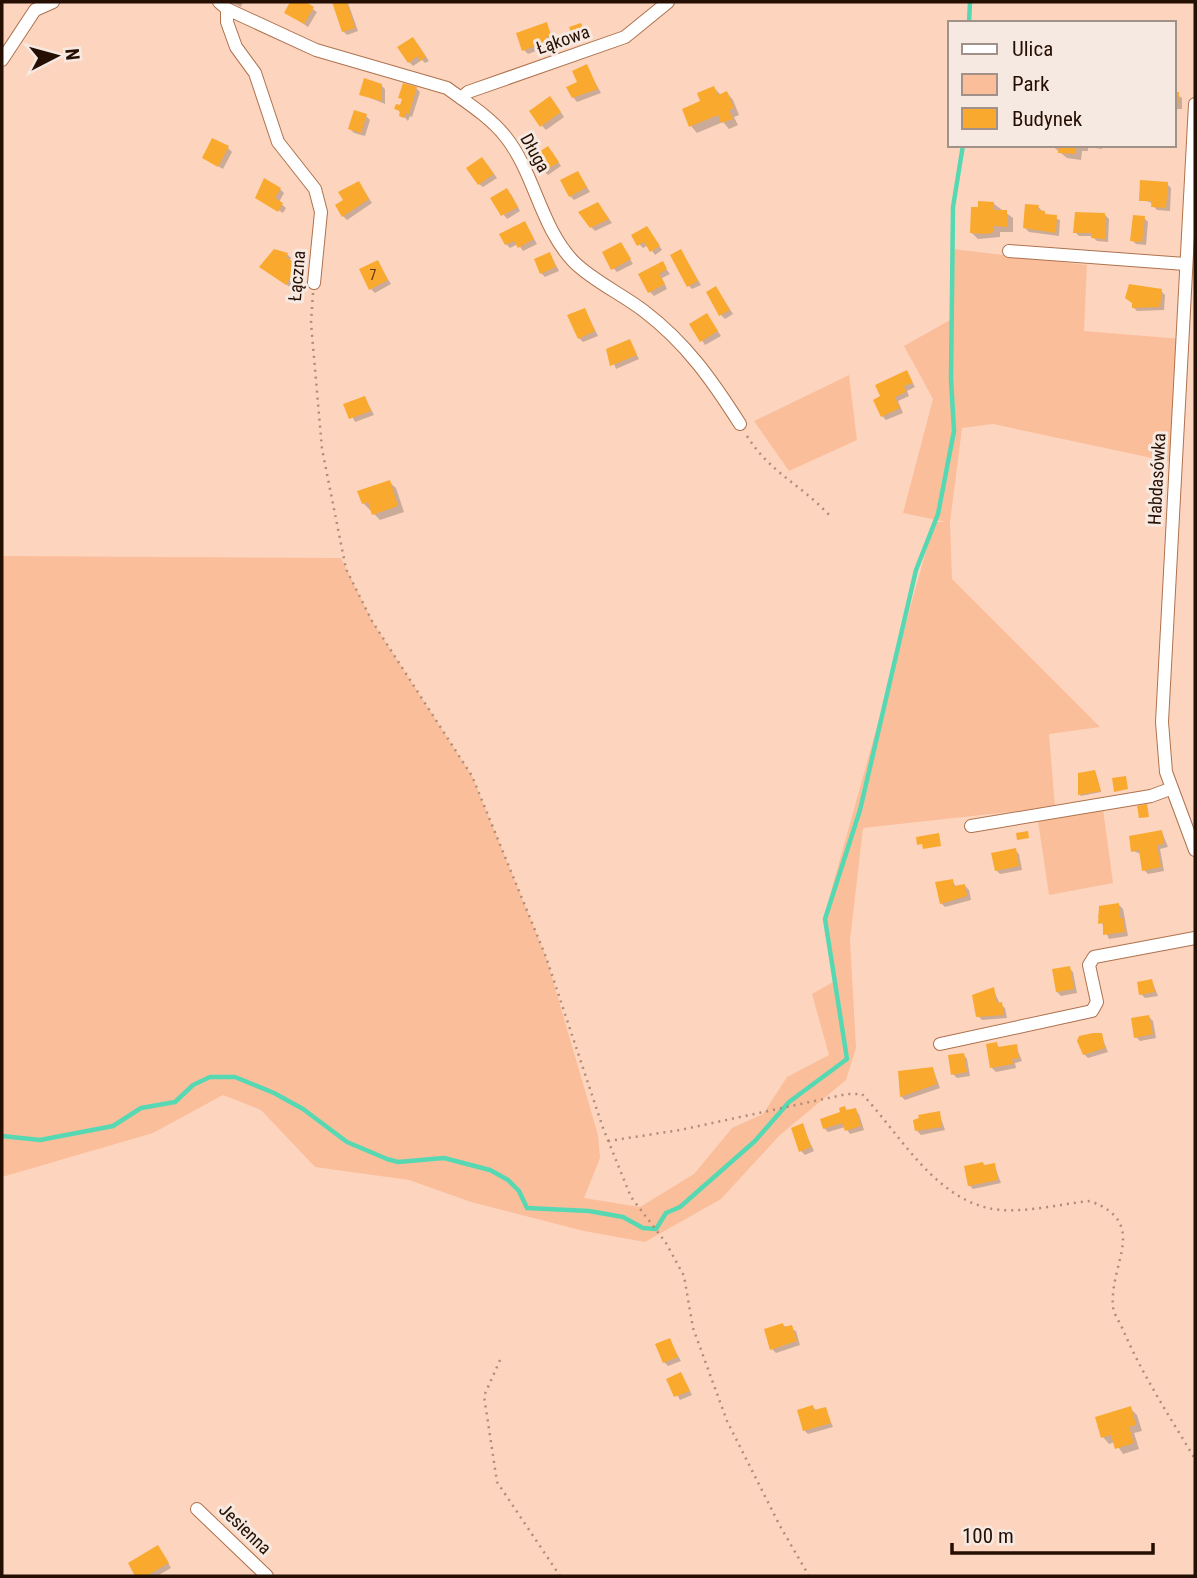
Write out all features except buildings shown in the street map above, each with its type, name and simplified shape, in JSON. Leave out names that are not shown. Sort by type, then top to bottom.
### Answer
[{"type":"street","points":[[2,60],[35,10],[53,2]]},
{"type":"street","name":"Łąkowa","points":[[461,98],[468,92],[625,37],[668,2]]},
{"type":"street","name":"Długa","points":[[223,5],[316,50],[447,88],[461,98],[505,136],[532,183],[556,240],[575,262],[677,337],[704,367],[740,424]]},
{"type":"street","name":"Łączna","points":[[223,5],[236,47],[255,73],[278,142],[315,189],[321,212],[314,283]]},
{"type":"street","name":"Habdasówka","points":[[1195,104],[1162,722],[1163,749],[1170,789],[1195,850]]},
{"type":"street","points":[[1009,251],[1185,264]]},
{"type":"street","points":[[971,826],[1151,796],[1170,789]]},
{"type":"street","points":[[940,1044],[1092,1012],[1097,1002],[1089,965],[1094,957],[1195,938]]},
{"type":"street","name":"Jesienna","points":[[197,1509],[267,1576]]},
{"type":"path","name":"Łączna","points":[[314,283],[311,323],[322,449],[346,569],[372,621],[472,776],[546,957],[608,1141],[631,1197],[666,1243],[684,1276],[694,1328],[727,1421],[780,1526],[809,1576]]},
{"type":"path","points":[[740,424],[756,451],[774,471],[813,497],[830,516]]},
{"type":"path","points":[[608,1141],[680,1130],[848,1094],[862,1094],[891,1124],[925,1168],[959,1198],[989,1209],[1090,1201],[1105,1206],[1117,1215],[1123,1233],[1113,1307],[1137,1362],[1195,1459]]},
{"type":"path","points":[[499,1360],[484,1396],[497,1482],[560,1576]]},
{"type":"green space","points":[[953,249],[1087,265],[1084,331],[1182,339],[1175,463],[993,424],[962,428],[950,522],[952,579],[1100,727],[1049,734],[1055,807],[863,828],[850,940],[856,1048],[846,1080],[780,1135],[721,1199],[645,1242],[584,1231],[471,1202],[409,1180],[315,1167],[261,1110],[223,1095],[153,1133],[2,1177],[2,556],[341,558],[372,621],[472,776],[546,957],[598,1135],[600,1158],[584,1198],[640,1207],[694,1174],[732,1128],[763,1114],[787,1077],[829,1055],[812,994],[833,982],[825,913],[934,522],[946,522],[903,513],[933,399],[904,346],[950,320]]},
{"type":"green space","points":[[849,375],[857,440],[789,471],[754,421]]},
{"type":"green space","points":[[1103,809],[1113,883],[1049,895],[1038,821]]},
{"type":"waterway","points":[[969,21],[970,2]]},
{"type":"waterway","points":[[2,1136],[40,1140],[113,1126],[141,1108],[175,1102],[193,1085],[210,1077],[235,1077],[274,1093],[303,1109],[347,1142],[387,1159],[398,1162],[444,1158],[490,1170],[508,1180],[519,1191],[527,1208],[589,1211],[623,1217],[643,1228],[656,1229],[666,1213],[680,1207],[755,1141],[789,1102],[847,1059],[825,919],[860,810],[916,570],[938,514],[954,431],[951,379],[953,207],[963,147]]}]
